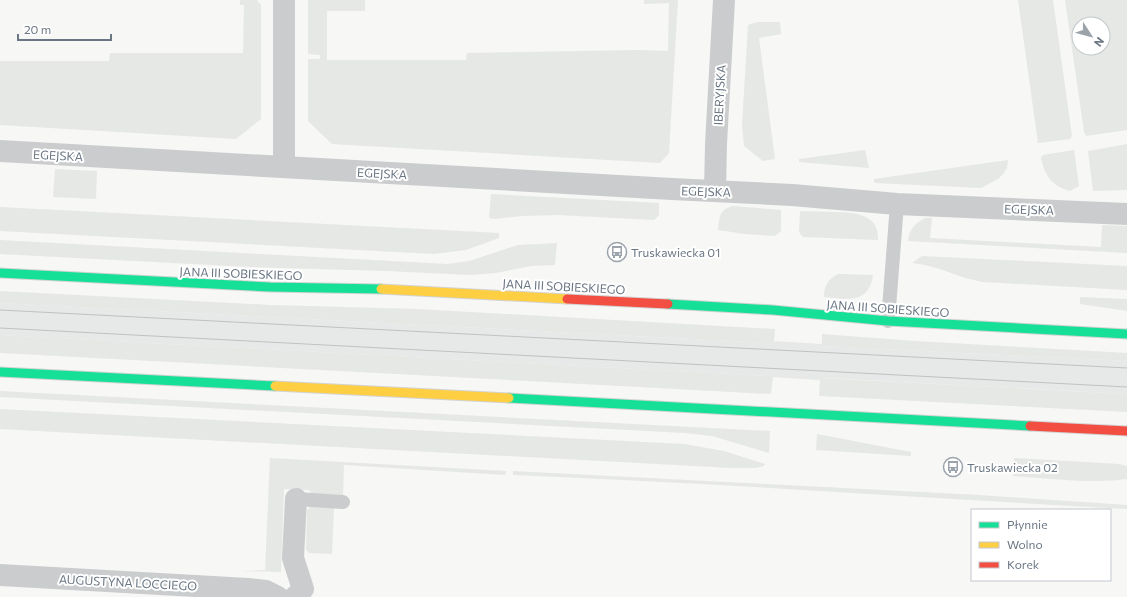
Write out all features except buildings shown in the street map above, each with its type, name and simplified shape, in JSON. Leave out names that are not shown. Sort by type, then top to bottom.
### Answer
[{"type":"main road","name":"JANA III SOBIESKIEGO","points":[[0,273],[270,287],[382,289],[705,306],[773,310],[888,321],[1127,334]]},
{"type":"main road","points":[[0,372],[724,410],[889,417],[1127,431]]},
{"type":"street","points":[[284,0],[284,167]]},
{"type":"street","name":"IBERYJSKA","points":[[715,191],[716,144],[724,0]]},
{"type":"street","name":"EGEJSKA","points":[[0,151],[792,194],[897,204],[1127,214]]},
{"type":"street","points":[[295,597],[303,588],[294,558],[296,499]]},
{"type":"street","name":"AUGUSTYNA LOCCIEGO","points":[[0,575],[248,589],[266,591],[278,597]]},
{"type":"lane","points":[[888,321],[897,204]]},
{"type":"lane","points":[[296,499],[343,502]]},
{"type":"shaded area","points":[[240,0],[257,0],[261,4],[261,119],[236,139],[0,125],[0,61],[109,61],[110,53],[243,53],[244,5],[240,5]]},
{"type":"shaded area","points":[[308,0],[365,0],[365,11],[327,11],[327,60],[466,60],[467,53],[637,50],[668,51],[669,3],[644,4],[644,0],[678,0],[669,153],[660,163],[332,144],[308,121],[308,59],[320,59],[320,55],[308,54]]},
{"type":"shaded area","points":[[1018,0],[1053,0],[1072,136],[1070,139],[1038,143]]},
{"type":"shaded area","points":[[1065,0],[1127,0],[1127,130],[1086,136],[1084,132],[1073,56],[1111,56],[1111,16],[1071,16],[1071,42]]},
{"type":"shaded area","points":[[758,22],[780,22],[781,34],[759,38],[775,159],[763,161],[744,146],[742,125],[748,25]]},
{"type":"shaded area","points":[[1127,144],[1127,190],[1093,191],[1088,151]]},
{"type":"shaded area","points":[[865,150],[869,168],[799,162],[799,159]]},
{"type":"shaded area","points":[[1074,150],[1079,186],[1070,191],[1058,186],[1050,179],[1041,158],[1043,155]]},
{"type":"shaded area","points":[[1008,160],[1007,168],[1003,174],[998,179],[981,188],[874,182],[874,179]]},
{"type":"shaded area","points":[[55,169],[97,171],[96,199],[53,197]]},
{"type":"shaded area","points":[[491,194],[659,203],[659,215],[654,220],[558,215],[522,216],[494,219],[489,218]]},
{"type":"shaded area","points":[[733,206],[781,210],[781,231],[775,236],[718,230],[722,212]]},
{"type":"shaded area","points":[[0,207],[499,233],[499,238],[466,250],[434,254],[0,231]]},
{"type":"shaded area","points":[[800,211],[850,213],[864,216],[875,224],[878,240],[803,237],[799,232]]},
{"type":"shaded area","points":[[925,218],[932,218],[930,238],[1101,247],[1102,225],[1127,226],[1127,253],[908,241],[913,227]]},
{"type":"shaded area","points":[[0,240],[447,264],[469,261],[518,245],[557,243],[555,265],[531,266],[496,273],[470,275],[249,267],[0,254]]},
{"type":"shaded area","points":[[922,256],[1127,266],[1127,290],[983,282],[965,278],[930,266],[912,263]]},
{"type":"shaded area","points":[[838,274],[873,275],[871,285],[862,296],[848,299],[824,297],[827,283]]},
{"type":"shaded area","points":[[0,291],[271,305],[417,309],[775,329],[774,343],[769,343],[0,303]]},
{"type":"shaded area","points":[[1080,297],[1127,299],[1127,311],[1080,304]]},
{"type":"shaded area","points":[[0,303],[769,343],[774,343],[775,341],[822,344],[822,346],[1127,361],[1127,394],[826,378],[820,378],[819,380],[772,376],[0,335]]},
{"type":"shaded area","points":[[822,334],[915,341],[1127,353],[1127,361],[822,346]]},
{"type":"shaded area","points":[[0,335],[773,376],[771,394],[0,353]]},
{"type":"shaded area","points":[[820,378],[1127,394],[1127,412],[819,396]]},
{"type":"shaded area","points":[[0,391],[770,431],[769,453],[712,436],[685,433],[0,397]]},
{"type":"shaded area","points":[[0,409],[684,444],[724,451],[765,464],[764,466],[756,468],[732,468],[0,429]]},
{"type":"shaded area","points":[[817,434],[911,452],[911,456],[816,450]]},
{"type":"shaded area","points":[[270,458],[506,471],[505,475],[344,465],[343,495],[312,494],[309,490],[284,489],[281,572],[241,571],[265,570]]},
{"type":"shaded area","points":[[1014,458],[1119,464],[1127,466],[1127,479],[1084,481],[1013,476]]},
{"type":"shaded area","points":[[513,471],[979,495],[1127,505],[1127,509],[743,486],[513,475]]},
{"type":"shaded area","points":[[311,506],[334,508],[332,554],[309,553],[306,549],[307,510]]},
{"type":"tram line","points":[[0,310],[1127,368]]},
{"type":"tram line","points":[[0,328],[1127,387]]},
{"type":"traffic: fast","points":[[0,273],[270,287],[381,289]]},
{"type":"traffic: fast","points":[[668,304],[773,310],[888,321],[1127,334]]},
{"type":"traffic: fast","points":[[0,372],[275,386]]},
{"type":"traffic: fast","points":[[509,398],[1030,426]]},
{"type":"traffic: slow","points":[[381,289],[567,299]]},
{"type":"traffic: slow","points":[[275,386],[509,398]]},
{"type":"traffic: jam","points":[[567,299],[668,304]]},
{"type":"traffic: jam","points":[[1030,426],[1127,431]]},
{"type":"place","name":"Truskawiecka 01","points":[[617,252]]},
{"type":"place","name":"Truskawiecka 02","points":[[953,467]]}]
